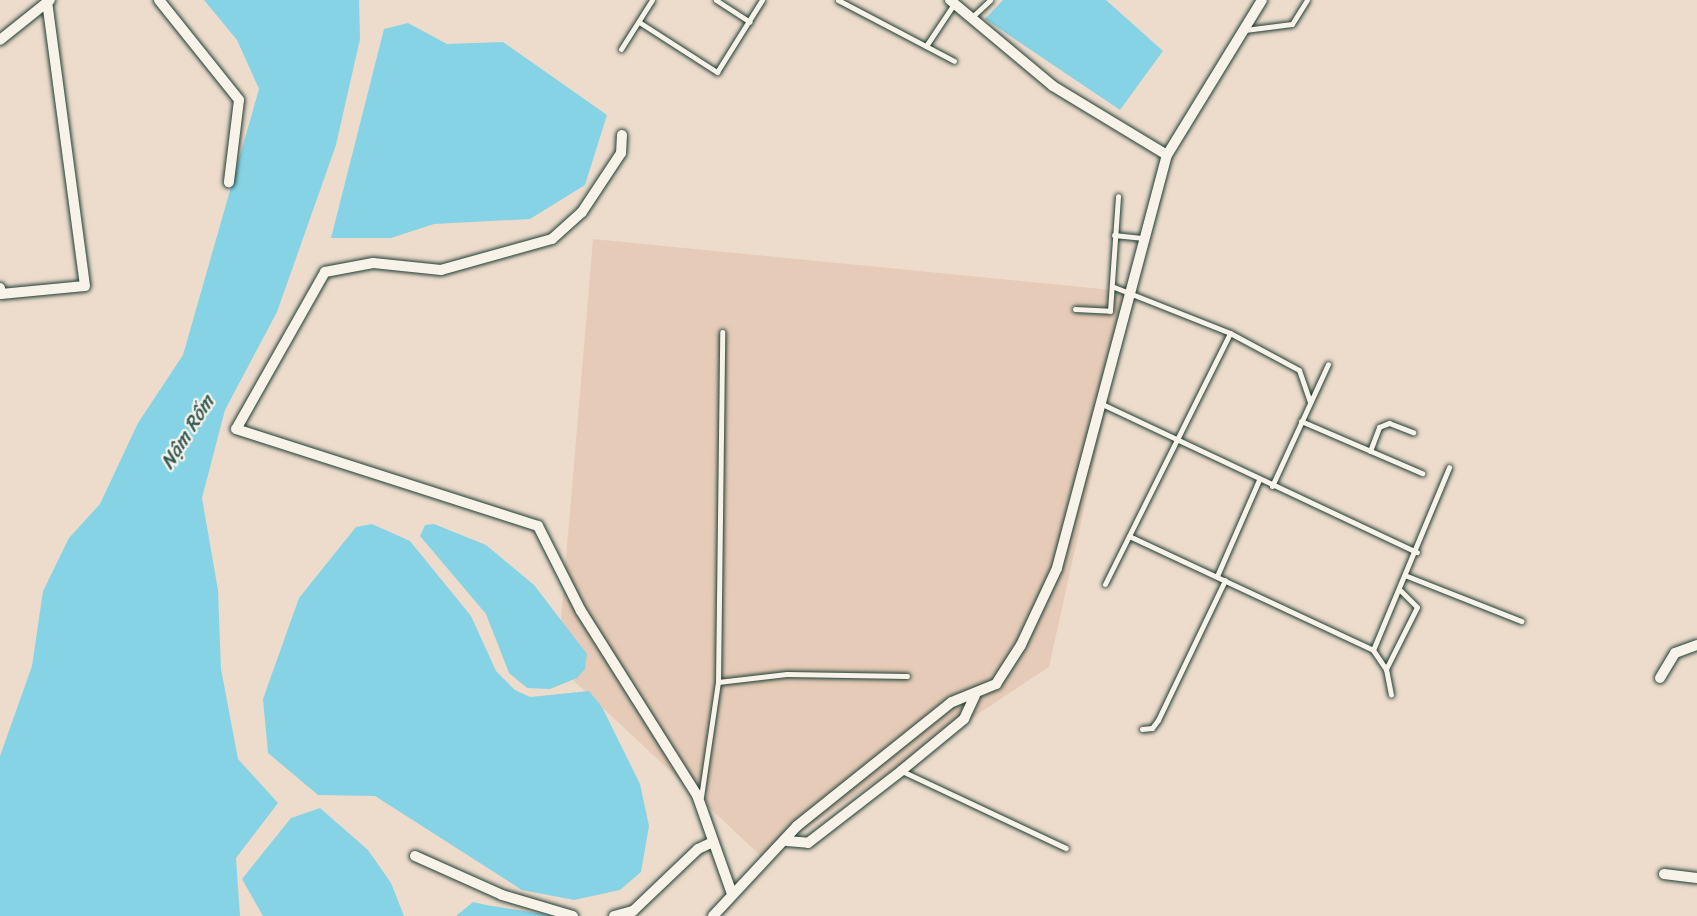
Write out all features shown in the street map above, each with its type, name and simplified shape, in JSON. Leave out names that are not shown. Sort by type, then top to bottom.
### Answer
[{"type":"street","points":[[159,0],[239,100],[229,182]]},
{"type":"street","points":[[713,916],[732,894],[787,841],[797,826],[952,702],[975,695],[996,684],[1041,610],[1102,404],[1167,155],[1262,0]]},
{"type":"street","points":[[0,40],[49,1]]},
{"type":"street","points":[[0,288],[1,294],[85,286],[49,1]]},
{"type":"street","points":[[952,2],[1053,86],[1167,155]]},
{"type":"street","points":[[622,135],[621,153],[582,212],[552,239],[441,270],[373,263],[325,272],[236,429],[538,526],[581,611],[700,803],[732,894]]},
{"type":"street","points":[[1660,678],[1675,653],[1697,645]]},
{"type":"street","points":[[787,841],[808,843],[901,771],[964,719],[975,695]]},
{"type":"street","points":[[614,916],[633,911],[698,849],[713,842]]},
{"type":"street","points":[[416,856],[512,899],[573,916]]},
{"type":"street","points":[[1664,874],[1697,878]]},
{"type":"lane","points":[[621,49],[652,0]]},
{"type":"lane","points":[[716,0],[750,22]]},
{"type":"lane","points":[[639,22],[715,72],[750,22],[762,0]]},
{"type":"lane","points":[[838,0],[857,7],[954,61]]},
{"type":"lane","points":[[857,7],[861,0]]},
{"type":"lane","points":[[972,17],[990,0]]},
{"type":"lane","points":[[1242,30],[1292,24],[1307,0]]},
{"type":"lane","points":[[926,46],[952,2]]},
{"type":"lane","points":[[1075,309],[1107,313],[1114,287],[1114,235],[1118,196]]},
{"type":"lane","points":[[1114,235],[1146,238]]},
{"type":"lane","points":[[1114,287],[1132,292],[1230,333],[1299,370],[1310,402]]},
{"type":"lane","points":[[700,803],[718,682],[722,332]]},
{"type":"lane","points":[[1105,584],[1230,333]]},
{"type":"lane","points":[[1272,486],[1328,364]]},
{"type":"lane","points":[[1102,404],[1259,480],[1417,552]]},
{"type":"lane","points":[[1302,422],[1422,473]]},
{"type":"lane","points":[[1370,451],[1379,427],[1389,423],[1413,432]]},
{"type":"lane","points":[[1373,650],[1401,591],[1449,466]]},
{"type":"lane","points":[[1218,576],[1259,480]]},
{"type":"lane","points":[[1129,536],[1373,650],[1386,669],[1391,695]]},
{"type":"lane","points":[[1407,576],[1521,621]]},
{"type":"lane","points":[[1142,729],[1158,720],[1225,580]]},
{"type":"lane","points":[[1386,669],[1417,607],[1401,591]]},
{"type":"lane","points":[[718,682],[787,674],[908,676]]},
{"type":"lane","points":[[901,771],[1066,848]]},
{"type":"shaded area","points":[[593,239],[1132,292],[1049,667],[762,857],[557,665]]},
{"type":"water","name":"Nậm Rốm","points":[[204,0],[359,0],[360,39],[336,145],[277,312],[225,410],[202,498],[218,590],[221,669],[238,759],[278,803],[236,858],[240,916],[0,916],[0,756],[32,666],[43,591],[69,538],[100,504],[138,423],[183,355],[259,89],[237,40]]},
{"type":"water","points":[[1003,0],[1106,0],[1163,51],[1120,110],[985,19]]},
{"type":"water","points":[[408,23],[447,44],[503,42],[607,115],[585,185],[530,219],[434,224],[391,238],[331,238],[384,29]]},
{"type":"water","points":[[372,524],[410,541],[471,616],[496,671],[515,690],[530,697],[589,691],[602,707],[640,784],[649,826],[641,872],[620,890],[574,900],[522,890],[375,796],[318,795],[268,753],[263,699],[299,598],[356,527]]},
{"type":"water","points":[[434,524],[486,545],[534,585],[587,654],[585,669],[577,678],[550,689],[527,688],[509,673],[486,614],[420,536],[425,525]]},
{"type":"water","points":[[320,808],[368,850],[391,883],[404,916],[263,916],[242,879],[291,818]]},
{"type":"water","points":[[473,902],[486,905],[555,916],[456,916]]}]
